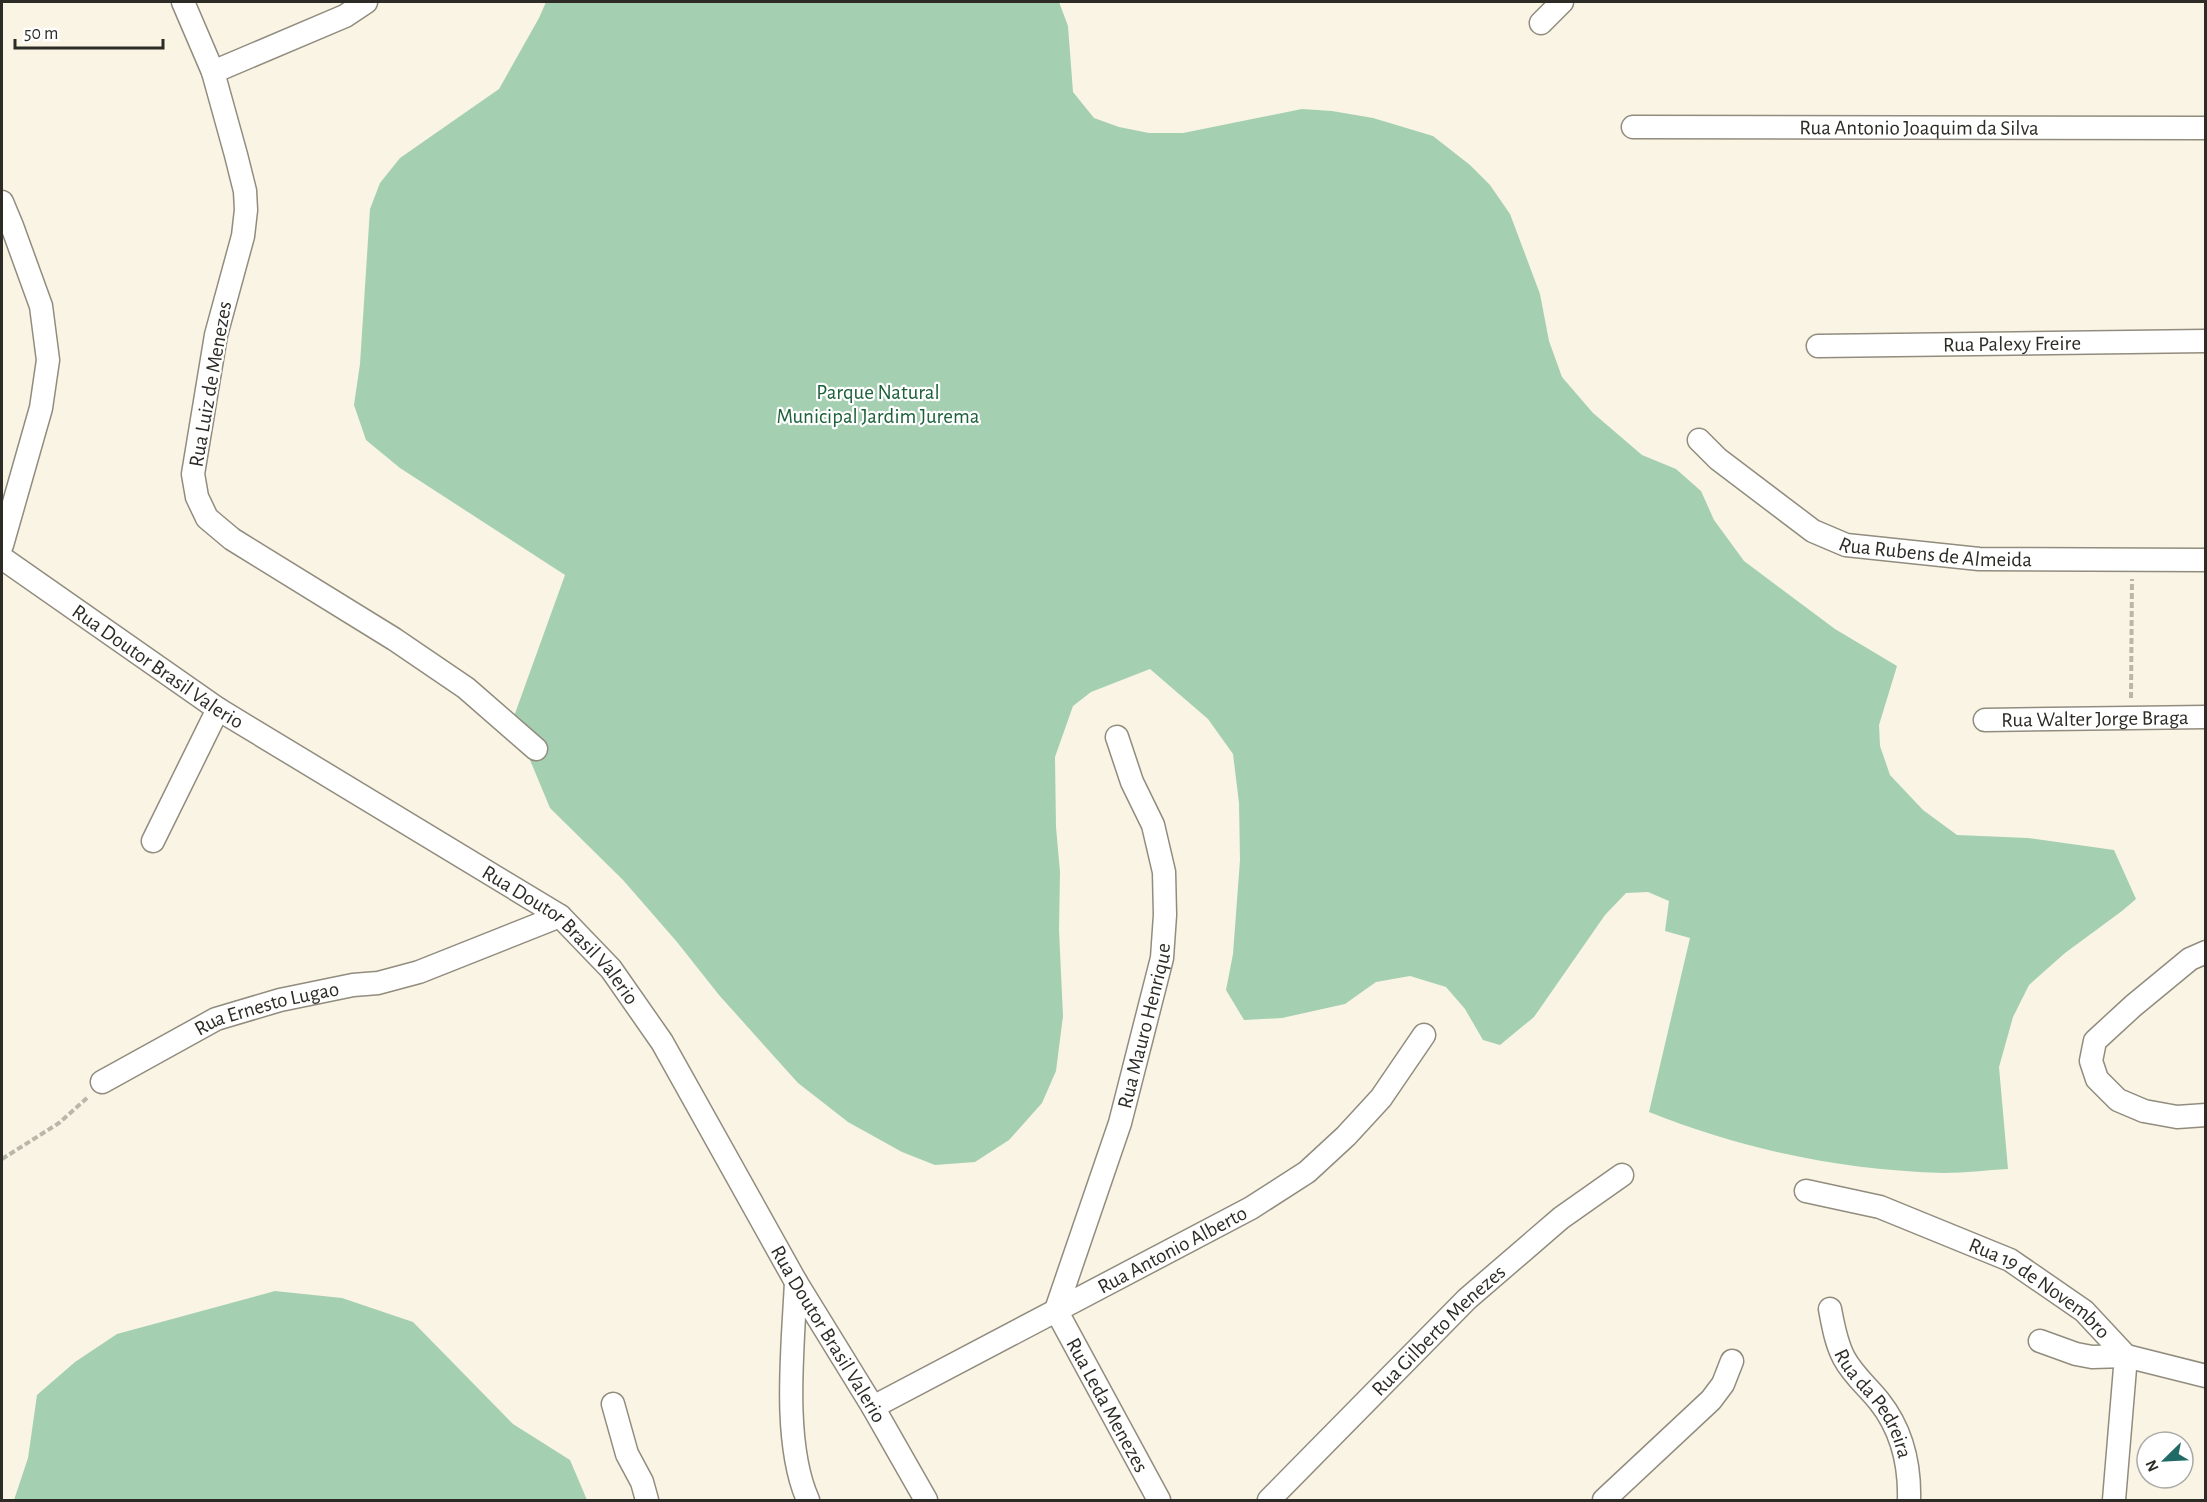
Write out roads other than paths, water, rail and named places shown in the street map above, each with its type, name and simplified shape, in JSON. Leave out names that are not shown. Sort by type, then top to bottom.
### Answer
[{"type":"street","name":"Rua Luiz de Menezes","points":[[183,2],[213,72],[236,155],[246,210],[243,236],[216,336],[193,474],[197,496],[207,518],[232,539],[394,639],[466,688],[536,749]]},
{"type":"street","points":[[213,72],[345,16],[366,2]]},
{"type":"street","points":[[1540,23],[1562,2]]},
{"type":"street","name":"Rua Antonio Joaquim da Silva","points":[[1633,127],[2205,128]]},
{"type":"street","points":[[2,202],[40,306],[48,360],[41,408],[2,545]]},
{"type":"street","name":"Rua Palexy Freire","points":[[1818,346],[2205,341]]},
{"type":"street","name":"Rua Rubens de Almeida","points":[[1699,440],[1718,459],[1813,531],[1846,545],[1978,559],[2205,560]]},
{"type":"street","name":"Rua Doutor Brasil Valerio","points":[[2,558],[218,709],[560,916],[611,969],[662,1042],[796,1282],[873,1407],[926,1500]]},
{"type":"street","points":[[153,841],[218,709]]},
{"type":"street","name":"Rua Walter Jorge Braga","points":[[1985,720],[2205,717]]},
{"type":"street","name":"Rua Mauro Henrique","points":[[1056,1310],[1120,1123],[1162,958],[1166,915],[1164,872],[1153,825],[1123,760],[1117,737]]},
{"type":"street","name":"Rua Ernesto Lugao","points":[[102,1082],[216,1019],[280,999],[353,985],[378,983],[419,972],[560,916]]},
{"type":"street","points":[[2205,952],[2190,959],[2095,1041],[2091,1061],[2097,1079],[2118,1100],[2144,1111],[2177,1117],[2205,1114]]},
{"type":"street","name":"Rua Antonio Alberto","points":[[873,1407],[1251,1208],[1307,1172],[1346,1136],[1381,1098],[1424,1035]]},
{"type":"street","name":"Rua Gilberto Menezes","points":[[1269,1500],[1467,1299],[1561,1218],[1622,1175]]},
{"type":"street","name":"Rua 19 de Novembro","points":[[1806,1191],[1880,1207],[2010,1260],[2084,1311],[2126,1356],[2114,1500]]},
{"type":"street","points":[[796,1282],[792,1357],[793,1442],[798,1471],[808,1500]]},
{"type":"street","name":"Rua da Pedreira","points":[[1830,1309],[1835,1336],[1844,1358],[1892,1419],[1902,1440],[1909,1484],[1909,1500]]},
{"type":"street","name":"Rua Leda Menezes","points":[[1056,1310],[1159,1500]]},
{"type":"street","points":[[2040,1341],[2076,1354],[2092,1357],[2126,1356],[2205,1376]]},
{"type":"street","points":[[1604,1500],[1711,1400],[1723,1384],[1732,1361]]},
{"type":"street","points":[[613,1404],[627,1454],[642,1482],[647,1500]]},
{"type":"park label","name":"Parque Natural Municipal Jardim Jurema","points":[[878,404]]}]
